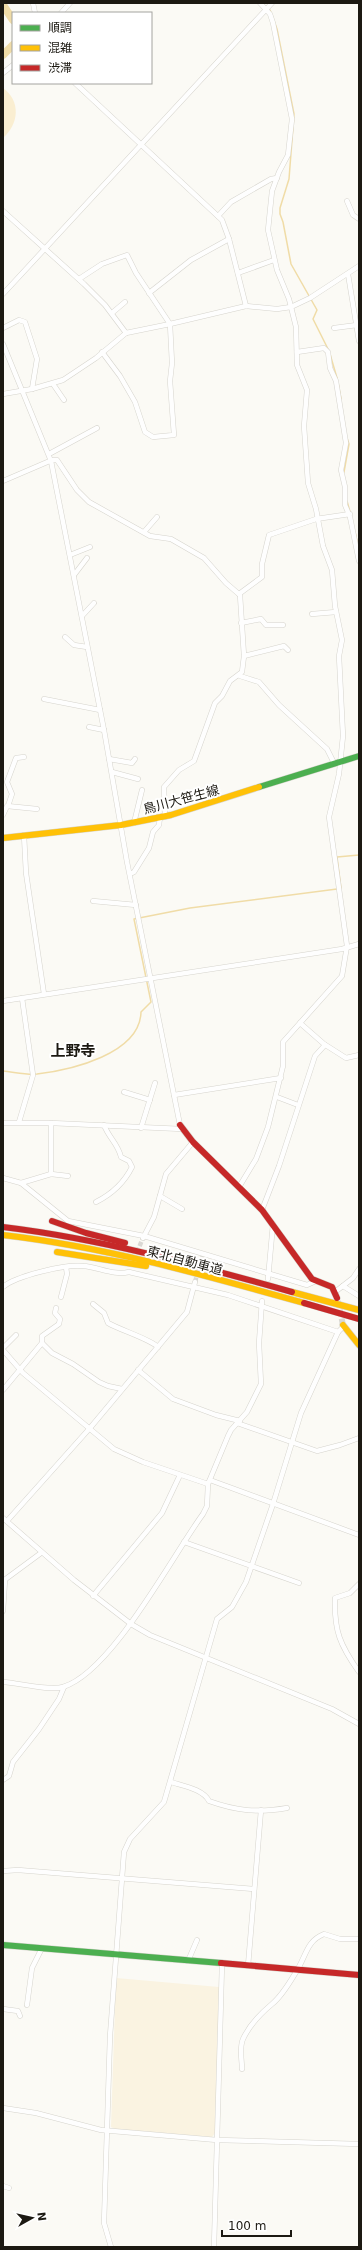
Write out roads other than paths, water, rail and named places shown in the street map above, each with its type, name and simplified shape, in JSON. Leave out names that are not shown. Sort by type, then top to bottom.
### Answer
[{"type":"main road","name":"鳥川大笹生線","points":[[3,838],[121,825],[163,817],[219,802],[260,786],[359,756]]},
{"type":"main road","points":[[181,1127],[193,1142],[262,1210],[312,1278],[316,1281],[327,1284],[336,1295]]},
{"type":"main road","points":[[52,1221],[86,1233],[167,1254],[208,1268]]},
{"type":"main road","name":"東北自動車道","points":[[3,1227],[86,1240],[208,1268],[359,1310]]},
{"type":"main road","name":"東北自動車道","points":[[3,1235],[100,1250],[215,1279],[359,1319]]},
{"type":"main road","points":[[57,1252],[215,1279]]},
{"type":"main road","points":[[344,1325],[359,1345]]},
{"type":"main road","points":[[3,1945],[359,1975]]},
{"type":"street","points":[[62,12],[70,3]]},
{"type":"street","points":[[239,1187],[263,1143],[277,1097],[281,1078],[283,1042],[342,976],[347,946],[329,817],[337,762],[343,736],[339,656],[342,640],[336,612],[332,570],[323,546],[319,519],[308,483],[304,426],[307,390],[298,371],[296,327],[291,307],[274,260],[268,224],[272,191],[288,155],[292,114],[275,30],[271,17],[260,3]]},
{"type":"street","points":[[3,294],[272,3]]},
{"type":"street","points":[[3,73],[12,66]]},
{"type":"street","points":[[76,84],[218,216],[224,224],[229,239],[246,306]]},
{"type":"street","points":[[218,216],[231,202],[271,179],[277,178]]},
{"type":"street","points":[[347,201],[353,215],[359,219]]},
{"type":"street","points":[[3,211],[79,279],[112,313],[126,333]]},
{"type":"street","points":[[149,293],[191,260],[229,239]]},
{"type":"street","points":[[79,279],[102,264],[126,254],[130,257],[136,273],[170,324],[172,364],[170,380],[174,435],[153,437],[145,432],[135,402],[120,376],[102,352]]},
{"type":"street","points":[[238,272],[274,260]]},
{"type":"street","points":[[3,394],[53,384],[71,375],[126,333],[246,306],[277,309],[291,307],[359,266]]},
{"type":"street","points":[[348,274],[359,341]]},
{"type":"street","points":[[112,313],[125,302]]},
{"type":"street","points":[[3,328],[19,320],[25,322],[37,359],[32,389]]},
{"type":"street","points":[[334,328],[357,322]]},
{"type":"street","points":[[3,344],[51,461],[104,730],[150,977],[181,1127],[141,1128],[51,1123],[3,1123]]},
{"type":"street","points":[[297,352],[319,348],[324,348],[328,352],[330,368],[336,381],[346,443],[341,470],[345,505],[350,514],[359,561]]},
{"type":"street","points":[[53,384],[64,400]]},
{"type":"street","points":[[49,454],[97,428]]},
{"type":"street","points":[[3,481],[55,460],[61,464],[77,490],[88,502],[144,532],[153,536],[171,539],[205,559],[226,583],[239,594],[244,656],[240,676]]},
{"type":"street","points":[[239,594],[262,577],[263,558],[268,535],[319,519],[350,514]]},
{"type":"street","points":[[144,532],[157,517]]},
{"type":"street","points":[[70,555],[90,547]]},
{"type":"street","points":[[74,575],[87,558]]},
{"type":"street","points":[[82,616],[94,602]]},
{"type":"street","points":[[312,614],[336,612]]},
{"type":"street","points":[[241,623],[261,619],[266,625],[283,625]]},
{"type":"street","points":[[65,637],[74,645],[87,647]]},
{"type":"street","points":[[244,656],[284,646],[288,650]]},
{"type":"street","points":[[130,874],[134,872],[149,848],[153,832],[163,817],[164,787],[179,770],[194,761],[215,703],[221,697],[230,681],[240,676],[260,684],[279,705],[327,748],[337,762]]},
{"type":"street","points":[[44,699],[100,710]]},
{"type":"street","points":[[89,728],[104,730]]},
{"type":"street","points":[[3,815],[8,806],[12,792],[7,782],[16,758],[24,757]]},
{"type":"street","points":[[109,759],[132,763],[135,759]]},
{"type":"street","points":[[112,772],[138,779]]},
{"type":"street","points":[[134,823],[142,790]]},
{"type":"street","points":[[8,806],[37,809]]},
{"type":"street","points":[[24,835],[26,873],[44,994]]},
{"type":"street","points":[[93,901],[136,905]]},
{"type":"street","points":[[3,1001],[150,977],[342,949],[347,946],[359,944]]},
{"type":"street","points":[[19,1122],[33,1075],[22,998]]},
{"type":"street","points":[[300,1023],[325,1045],[346,1058],[359,1055]]},
{"type":"street","points":[[262,1210],[315,1056],[325,1045]]},
{"type":"street","points":[[174,1095],[281,1078]]},
{"type":"street","points":[[141,1128],[155,1083]]},
{"type":"street","points":[[124,1092],[150,1100]]},
{"type":"street","points":[[277,1097],[298,1105]]},
{"type":"street","points":[[51,1123],[51,1174]]},
{"type":"street","points":[[96,1202],[108,1196],[123,1182],[132,1167],[129,1161],[121,1157],[120,1148],[108,1135],[104,1125]]},
{"type":"street","points":[[144,1237],[154,1217],[166,1174],[193,1142]]},
{"type":"street","points":[[21,1183],[51,1174],[68,1176]]},
{"type":"street","points":[[3,1178],[21,1183],[68,1221],[144,1237],[268,1277],[307,1285],[316,1281]]},
{"type":"street","points":[[160,1196],[182,1209]]},
{"type":"street","points":[[268,1277],[273,1224]]},
{"type":"street","points":[[3,1287],[6,1282],[66,1267],[83,1266],[122,1274],[129,1270],[194,1285],[261,1303],[338,1332]]},
{"type":"street","points":[[61,1297],[68,1274],[66,1267]]},
{"type":"street","points":[[336,1295],[359,1269]]},
{"type":"street","points":[[194,1285],[187,1312],[90,1428],[5,1520],[41,1553],[93,1596],[131,1624],[150,1635],[332,1709],[359,1724]]},
{"type":"street","points":[[343,1286],[359,1296]]},
{"type":"street","points":[[3,1682],[54,1688],[64,1687],[91,1671],[131,1624],[206,1506],[209,1482],[231,1430],[247,1412],[261,1380],[259,1343],[261,1303]]},
{"type":"street","points":[[93,1304],[104,1313],[105,1321],[108,1323],[126,1333],[154,1343],[158,1347]]},
{"type":"street","points":[[3,1390],[42,1343],[42,1336],[60,1321],[55,1313],[56,1308]]},
{"type":"street","points":[[111,2247],[104,2223],[107,2131],[115,1955],[121,1878],[127,1845],[135,1833],[160,1809],[172,1782],[217,1618],[234,1604],[252,1566],[301,1413],[338,1332],[344,1325]]},
{"type":"street","points":[[16,1335],[3,1349],[20,1370],[120,1452],[180,1475],[209,1482],[359,1535]]},
{"type":"street","points":[[42,1343],[52,1353],[73,1364],[99,1382],[108,1386],[122,1389]]},
{"type":"street","points":[[138,1370],[174,1399],[317,1451],[359,1438]]},
{"type":"street","points":[[93,1596],[162,1513],[180,1475]]},
{"type":"street","points":[[184,1542],[299,1583]]},
{"type":"street","points":[[3,1611],[4,1581],[41,1553]]},
{"type":"street","points":[[359,1584],[350,1592],[337,1595],[334,1605],[339,1642],[359,1672]]},
{"type":"street","points":[[3,1780],[9,1776],[13,1762],[39,1729],[59,1700],[64,1687]]},
{"type":"street","points":[[172,1782],[206,1796],[209,1801],[234,1810],[287,1808]]},
{"type":"street","points":[[248,1966],[261,1810]]},
{"type":"street","points":[[3,1871],[18,1870],[254,1889]]},
{"type":"street","points":[[242,2069],[241,2047],[243,2039],[259,2014],[279,1996],[297,1970],[308,1945],[324,1934],[340,1939],[359,1939]]},
{"type":"street","points":[[188,1961],[197,1940]]},
{"type":"street","points":[[27,2005],[32,1968],[42,1948]]},
{"type":"street","points":[[214,2247],[222,1964]]},
{"type":"street","points":[[3,2009],[18,2011],[20,2016]]},
{"type":"street","points":[[3,2108],[36,2113],[107,2131],[217,2140],[359,2144]]},
{"type":"street","points":[[3,2186],[9,2188]]},
{"type":"waterway","points":[[3,5],[12,18]]},
{"type":"waterway","points":[[270,10],[277,29],[294,114],[289,179],[280,208],[280,214],[283,222],[291,264],[317,310],[313,319],[329,351]]},
{"type":"waterway","points":[[3,55],[12,46]]},
{"type":"waterway","points":[[330,354],[337,378]]},
{"type":"waterway","points":[[338,383],[341,399]]},
{"type":"waterway","points":[[344,472],[349,444],[347,438]]},
{"type":"waterway","points":[[347,501],[352,519]]},
{"type":"waterway","points":[[355,532],[359,550]]},
{"type":"waterway","points":[[341,888],[337,857],[359,855]]},
{"type":"waterway","points":[[3,1071],[37,1074],[67,1069],[85,1064],[101,1057],[117,1049],[129,1039],[138,1027],[141,1012],[151,1002],[134,919],[190,908],[337,889]]},
{"type":"tunnel","points":[[137,1252],[143,1238]]},
{"type":"tunnel","points":[[195,1282],[203,1254]]},
{"type":"tunnel","points":[[338,1301],[343,1325]]},
{"type":"district","name":"上野寺","points":[[73,1051]]}]
